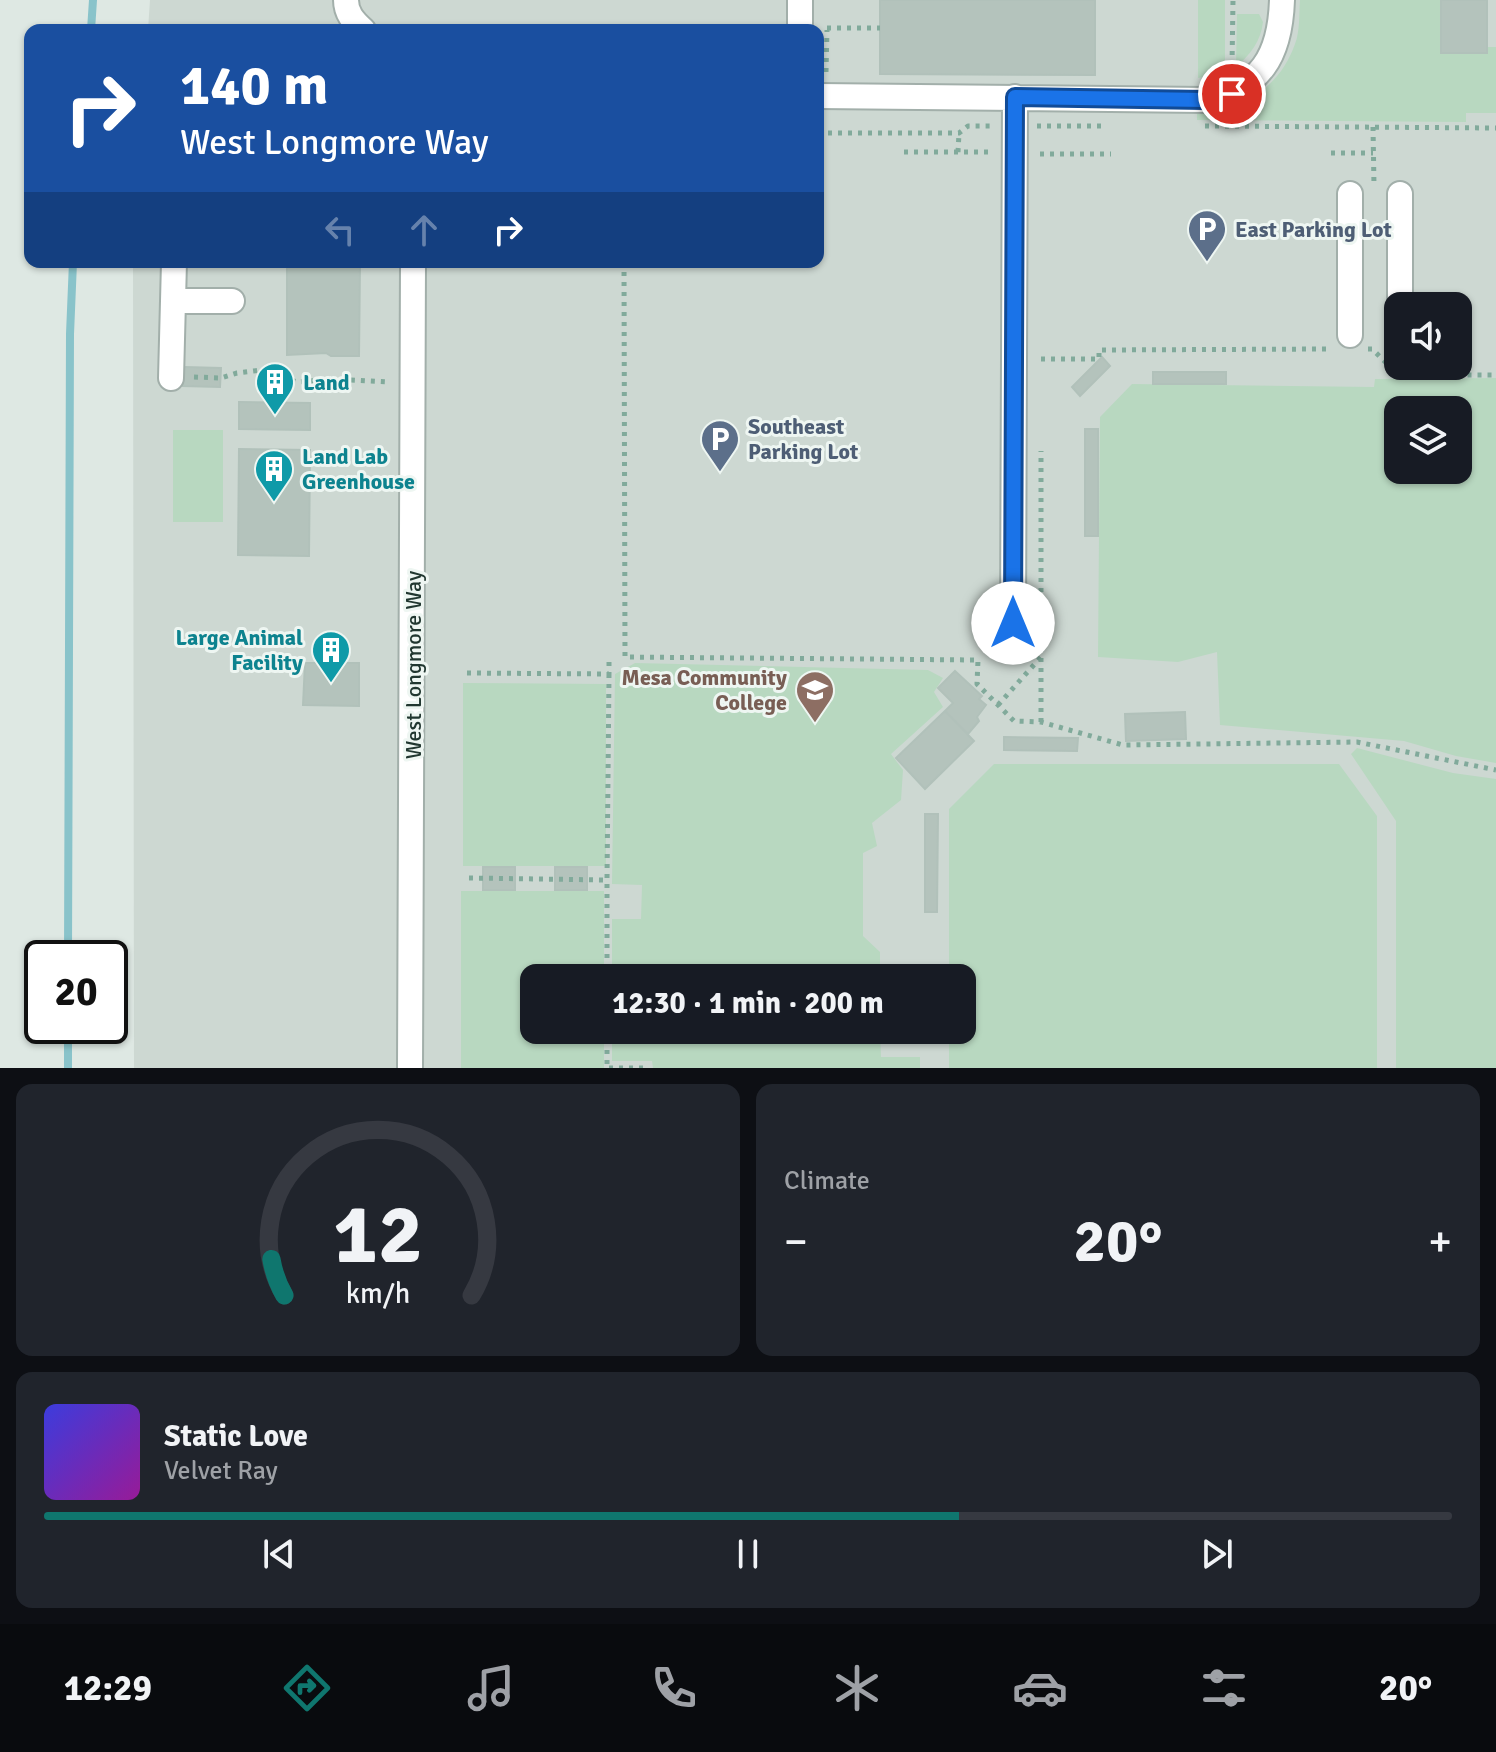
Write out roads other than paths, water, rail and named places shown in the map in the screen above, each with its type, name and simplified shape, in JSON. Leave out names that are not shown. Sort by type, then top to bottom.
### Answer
[{"type":"lane","points":[[346,0],[346,9],[356,24]]},
{"type":"lane","points":[[800,0],[800,24]]},
{"type":"lane","points":[[824,96],[1205,100],[1232,94],[1253,80],[1269,57],[1281,26],[1282,0]]},
{"type":"lane","points":[[1013,623],[1015,97]]},
{"type":"lane","points":[[1350,194],[1350,344]]},
{"type":"lane","points":[[1400,194],[1400,292]]},
{"type":"lane","points":[[171,378],[174,268]]},
{"type":"lane","name":"West Longmore Way","points":[[410,1068],[413,268]]},
{"type":"lane","points":[[173,301],[232,301]]},
{"type":"waterway","points":[[91,24],[93,0]]},
{"type":"waterway","points":[[68,940],[73,268]]},
{"type":"waterway","points":[[68,1044],[68,1068]]},
{"type":"place","name":"East Parking Lot","points":[[1207,263]]},
{"type":"place","name":"Land","points":[[275,416]]},
{"type":"place","name":"Southeast Parking Lot","points":[[720,473]]},
{"type":"place","name":"Land Lab Greenhouse","points":[[274,503]]},
{"type":"place","name":"Large Animal Facility","points":[[331,684]]},
{"type":"place","name":"Mesa Community College","points":[[815,724]]}]
